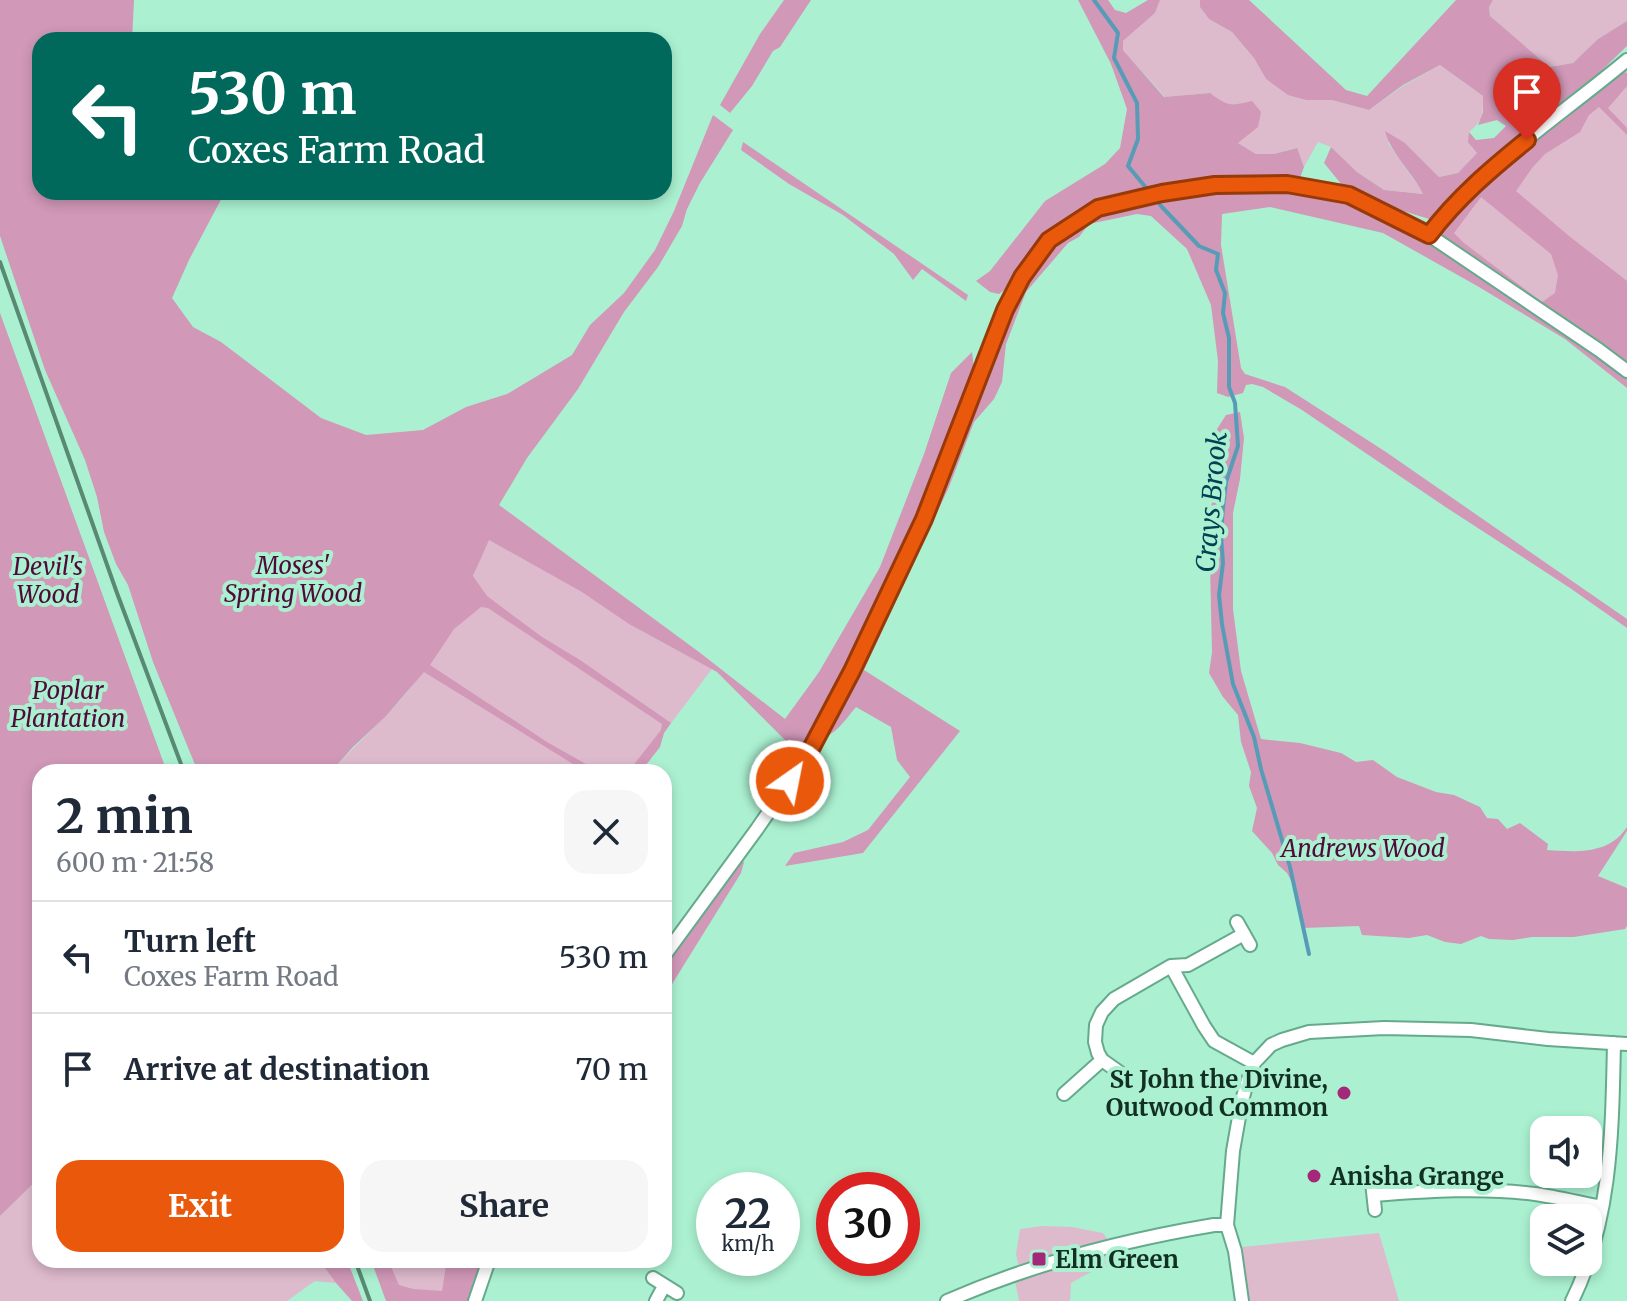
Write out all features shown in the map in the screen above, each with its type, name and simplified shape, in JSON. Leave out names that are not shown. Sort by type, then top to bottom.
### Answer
[{"type":"street","points":[[1429,235],[1446,212],[1491,169],[1627,60]]},
{"type":"street","points":[[672,945],[806,758],[852,671],[924,519],[1005,310],[1022,277],[1049,240],[1098,208],[1215,185],[1287,184],[1349,195],[1429,235],[1627,371]]},
{"type":"street","points":[[1126,1077],[1102,1060],[1098,1053],[1096,1025],[1102,1012],[1114,999],[1171,966],[1188,965],[1244,934]]},
{"type":"street","points":[[1171,966],[1214,1041],[1254,1063]]},
{"type":"street","points":[[1242,1301],[1235,1251],[1227,1225],[1234,1143],[1242,1100],[1254,1063],[1271,1045],[1282,1040],[1326,1030],[1398,1028],[1471,1030],[1621,1043],[1608,1182],[1602,1207]]},
{"type":"street","points":[[1064,1094],[1102,1060]]},
{"type":"street","points":[[1375,1210],[1373,1188],[1504,1191],[1587,1204]]},
{"type":"street","points":[[947,1301],[1020,1274],[1132,1241],[1227,1225]]},
{"type":"street","points":[[475,1301],[486,1268]]},
{"type":"street","points":[[1572,1301],[1582,1276]]},
{"type":"street","points":[[653,1278],[677,1293]]},
{"type":"street","points":[[656,1301],[664,1286]]},
{"type":"shaded area","points":[[1160,0],[1200,0],[1200,7],[1209,19],[1232,32],[1254,58],[1266,79],[1306,100],[1332,100],[1369,110],[1440,65],[1483,96],[1481,116],[1469,132],[1477,153],[1458,173],[1439,177],[1405,143],[1388,143],[1424,194],[1384,190],[1357,172],[1331,147],[1318,142],[1304,167],[1296,148],[1274,154],[1256,154],[1238,143],[1233,106],[1209,93],[1165,97],[1123,50],[1123,41],[1155,13]]},
{"type":"shaded area","points":[[1493,0],[1627,0],[1627,21],[1598,39],[1573,63],[1548,67],[1490,16],[1489,7]]},
{"type":"shaded area","points":[[1627,59],[1627,371],[1429,235]]},
{"type":"shaded area","points":[[492,528],[640,630],[712,669],[640,764],[339,764],[408,691],[455,628],[480,607],[473,577]]},
{"type":"shaded area","points":[[32,1185],[32,1268],[325,1268],[336,1283],[315,1281],[287,1301],[0,1301],[0,1216]]},
{"type":"shaded area","points":[[1072,1227],[1103,1233],[1112,1246],[1117,1263],[1071,1283],[1070,1301],[1019,1301],[1014,1276],[1020,1273],[1016,1254],[1020,1229]]},
{"type":"shaded area","points":[[1379,1233],[1399,1301],[1242,1301],[1232,1248]]},
{"type":"shaded area","points":[[383,1268],[480,1268],[471,1301],[394,1301]]},
{"type":"green space","name":"Moses' Spring Wood","points":[[0,0],[134,0],[132,32],[32,32],[32,200],[221,200],[172,298],[193,327],[221,342],[321,418],[366,435],[423,430],[466,407],[507,394],[572,355],[590,325],[624,293],[655,250],[713,115],[733,130],[700,183],[682,226],[658,267],[624,312],[578,389],[527,458],[499,505],[785,719],[819,672],[880,567],[924,454],[951,373],[972,352],[976,385],[1014,290],[1050,241],[1098,210],[1163,194],[1269,185],[1337,195],[1429,235],[1491,169],[1621,72],[1627,73],[1627,86],[1608,108],[1627,128],[1627,135],[1599,107],[1589,115],[1580,132],[1545,154],[1516,191],[1627,281],[1627,388],[1565,339],[1383,233],[1270,207],[1222,214],[1221,245],[1241,368],[1245,374],[1285,387],[1386,452],[1627,619],[1627,628],[1263,387],[1246,385],[1243,393],[1228,397],[1217,393],[1218,361],[1211,305],[1187,249],[1151,216],[1137,214],[1089,224],[1079,237],[1068,243],[1026,292],[1006,344],[1002,382],[994,399],[974,422],[949,487],[864,670],[960,731],[863,853],[785,866],[794,853],[843,842],[868,830],[910,777],[897,760],[891,727],[856,707],[834,732],[816,739],[806,758],[717,672],[629,624],[582,592],[489,540],[473,576],[487,596],[542,637],[671,723],[660,747],[647,764],[634,764],[661,730],[662,724],[488,608],[481,607],[454,629],[430,665],[586,764],[573,764],[424,672],[338,764],[195,764],[153,662],[128,585],[104,532],[85,460],[45,370],[0,236]],"holes":[[[1481,197],[1551,254],[1558,275],[1555,293],[1542,302],[1454,233]]]},
{"type":"green space","points":[[784,0],[811,0],[730,113],[720,105],[760,34]]},
{"type":"green space","points":[[1078,0],[1108,0],[1115,10],[1126,13],[1148,0],[1160,0],[1155,13],[1123,41],[1123,50],[1164,97],[1210,93],[1230,104],[1252,101],[1261,112],[1258,127],[1238,143],[1256,154],[1274,154],[1297,148],[1304,167],[1297,186],[1229,179],[1149,188],[1098,208],[1049,240],[1022,277],[999,294],[990,292],[976,281],[990,271],[1045,201],[1105,164],[1120,148],[1127,109],[1111,64]]},
{"type":"green space","points":[[1200,0],[1249,0],[1346,90],[1367,96],[1456,0],[1493,0],[1489,7],[1490,16],[1549,67],[1573,63],[1598,39],[1627,21],[1627,46],[1599,73],[1524,131],[1429,219],[1387,206],[1342,185],[1324,163],[1331,147],[1357,172],[1384,190],[1423,194],[1392,148],[1385,131],[1405,143],[1439,177],[1458,173],[1477,153],[1468,142],[1469,132],[1476,140],[1494,138],[1506,126],[1497,120],[1478,125],[1483,112],[1483,96],[1440,65],[1403,85],[1369,110],[1332,100],[1306,100],[1288,95],[1266,79],[1254,58],[1232,32],[1209,19],[1200,7]]},
{"type":"green space","points":[[743,142],[968,295],[966,301],[922,269],[913,280],[894,254],[843,215],[789,184],[741,150]]},
{"type":"green space","name":"Poplar Plantation","points":[[0,313],[164,764],[32,764],[32,1185],[0,1216]]},
{"type":"green space","name":"Andrews Wood","points":[[1240,412],[1244,438],[1233,513],[1233,609],[1241,671],[1261,739],[1300,743],[1341,753],[1356,762],[1373,760],[1397,777],[1436,792],[1454,795],[1480,807],[1487,818],[1498,819],[1507,829],[1520,823],[1548,844],[1547,850],[1591,850],[1611,843],[1627,827],[1598,876],[1627,888],[1625,929],[1574,937],[1513,940],[1481,936],[1461,944],[1427,935],[1409,938],[1362,935],[1359,926],[1303,928],[1295,888],[1272,853],[1252,831],[1257,808],[1249,786],[1251,772],[1241,742],[1238,715],[1209,673],[1212,652],[1210,565],[1218,541],[1210,513],[1215,487],[1210,458],[1217,429],[1226,415]]},
{"type":"green space","points":[[739,859],[744,862],[741,873],[672,984],[672,948]]},
{"type":"green space","points":[[325,1268],[350,1268],[363,1301],[352,1301]]},
{"type":"green space","points":[[374,1268],[392,1268],[399,1285],[442,1291],[446,1268],[480,1268],[471,1301],[386,1301]]},
{"type":"waterway","name":"Crays Brook","points":[[1094,0],[1118,33],[1114,58],[1137,103],[1138,139],[1128,166],[1199,246],[1218,254],[1216,270],[1225,293],[1223,313],[1229,338],[1229,387],[1235,403],[1238,446],[1226,482],[1223,507],[1223,563],[1219,595],[1222,624],[1233,684],[1254,737],[1290,867],[1309,954]]},
{"type":"railway","points":[[0,262],[181,764]]},
{"type":"railway","points":[[358,1268],[370,1301]]},
{"type":"place","name":"St John the Divine, Outwood Common","points":[[1344,1093]]},
{"type":"place","name":"Anisha Grange","points":[[1314,1176]]},
{"type":"place","name":"Elm Green","points":[[1039,1259]]},
{"type":"route","points":[[790,781],[806,758],[852,671],[924,519],[1005,310],[1022,277],[1049,240],[1098,208],[1162,193],[1240,184],[1287,184],[1349,195],[1429,235],[1446,212],[1527,140]]},
{"type":"park label","name":"Devil's Wood","points":[[48,580]]}]
